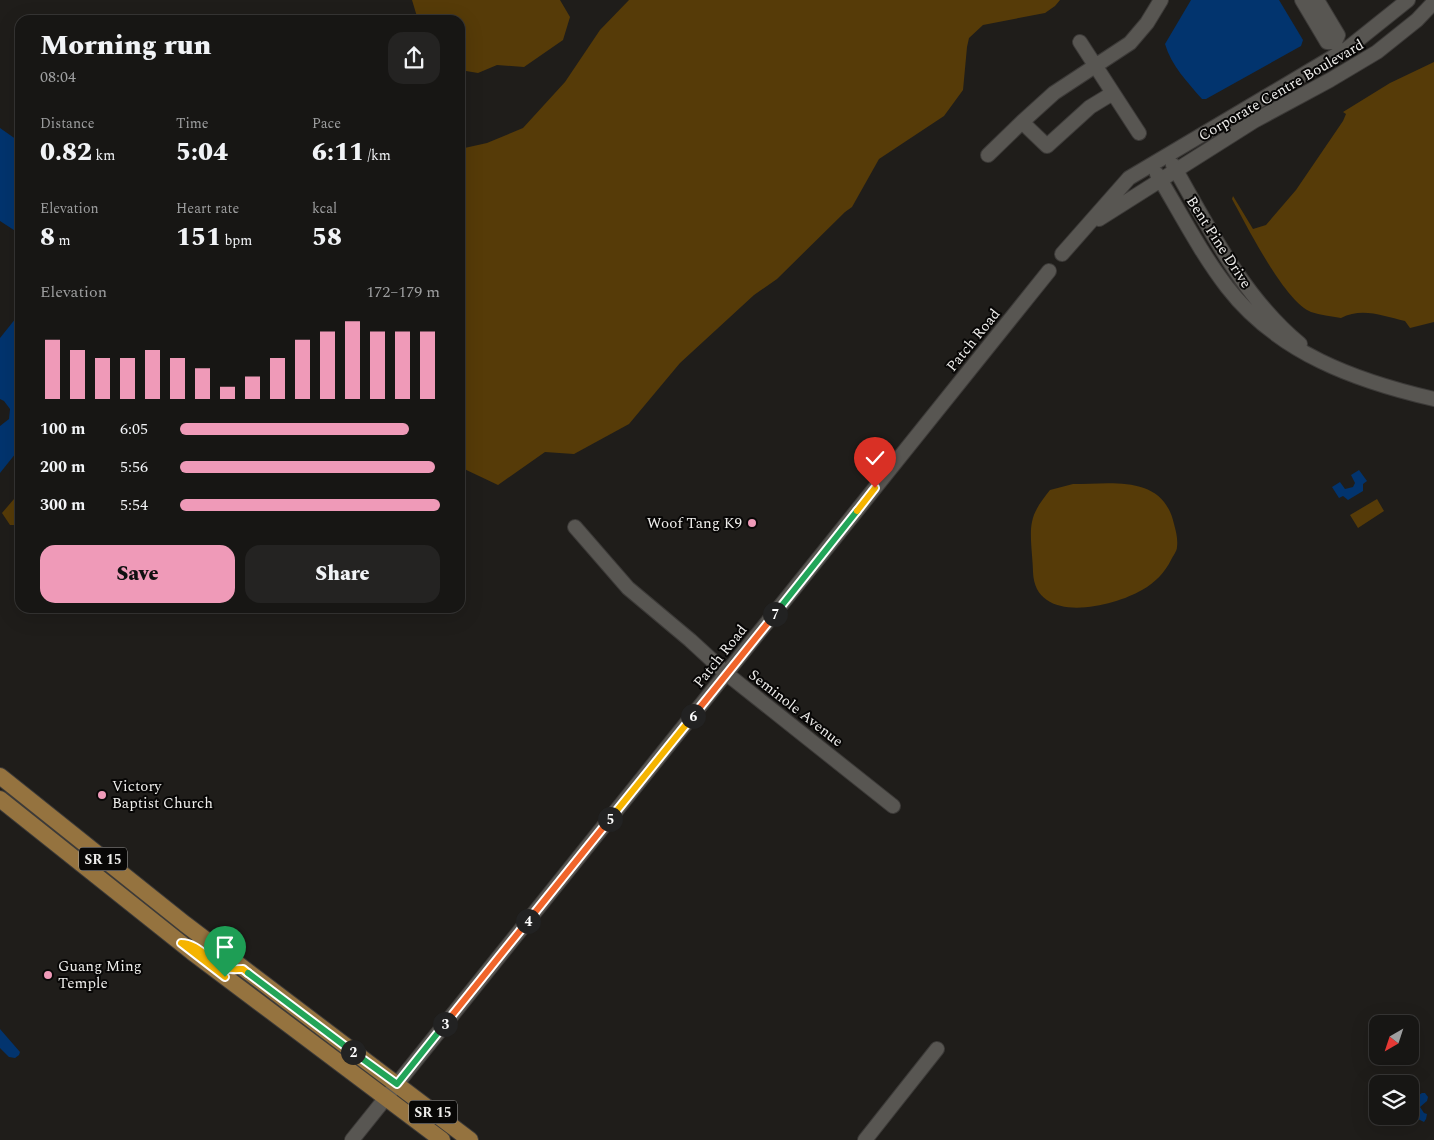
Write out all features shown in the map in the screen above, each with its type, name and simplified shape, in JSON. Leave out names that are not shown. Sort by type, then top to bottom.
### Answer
[{"type":"main road","name":"SR 15","points":[[0,776],[243,969],[470,1140]]},
{"type":"main road","points":[[0,784],[30,808],[44,811]]},
{"type":"main road","name":"SR 15","points":[[0,799],[181,943],[442,1140]]},
{"type":"main road","points":[[86,867],[108,872],[130,889],[144,891]]},
{"type":"main road","points":[[181,943],[189,943],[221,966],[230,969],[243,969]]},
{"type":"street","points":[[988,155],[1054,93],[1130,43],[1147,23],[1161,0]]},
{"type":"street","points":[[1302,0],[1327,42],[1338,47]]},
{"type":"street","points":[[1317,0],[1338,35],[1338,47],[1351,69]]},
{"type":"street","name":"Corporate Centre Boulevard","points":[[1062,254],[1129,178],[1338,47],[1408,0]]},
{"type":"street","name":"Corporate Centre Boulevard","points":[[1086,228],[1254,121],[1351,69],[1404,31],[1434,2]]},
{"type":"street","points":[[1080,42],[1139,133]]},
{"type":"street","points":[[1022,122],[1047,146],[1090,108],[1113,92]]},
{"type":"street","name":"Bent Pine Drive","points":[[1167,155],[1236,273],[1250,292],[1277,323],[1320,360]]},
{"type":"street","name":"Bent Pine Drive","points":[[1151,165],[1209,262],[1241,304],[1260,323],[1279,338],[1299,350],[1366,381],[1434,399]]},
{"type":"street","name":"Patch Road","points":[[352,1140],[1049,271]]},
{"type":"street","name":"Seminole Avenue","points":[[575,527],[628,588],[727,674],[893,806]]},
{"type":"street","points":[[865,1140],[936,1049]]},
{"type":"shaded area","points":[[412,0],[560,0],[570,17],[563,40],[524,67],[497,65],[478,73],[465,71],[465,15],[416,15]]},
{"type":"shaded area","points":[[629,0],[1060,0],[1045,13],[983,25],[969,38],[963,90],[944,116],[879,159],[852,207],[777,279],[754,295],[680,363],[629,424],[574,454],[545,452],[498,485],[465,469],[465,148],[487,143],[523,128],[565,82],[600,30]]},
{"type":"shaded area","points":[[1434,62],[1434,322],[1410,328],[1405,321],[1381,315],[1357,313],[1341,318],[1311,312],[1300,305],[1289,294],[1278,279],[1232,199],[1233,196],[1253,229],[1266,225],[1296,190],[1343,121],[1346,114],[1343,112],[1390,83]]},
{"type":"shaded area","points":[[1119,483],[1134,485],[1147,489],[1159,497],[1168,508],[1176,532],[1177,549],[1166,569],[1151,584],[1142,590],[1113,602],[1077,608],[1061,606],[1047,600],[1037,589],[1033,572],[1031,547],[1033,518],[1039,505],[1050,490],[1073,484]]},
{"type":"shaded area","points":[[15,498],[15,525],[10,525],[2,513]]},
{"type":"shaded area","points":[[1377,499],[1384,511],[1358,528],[1350,515]]},
{"type":"water","points":[[1191,0],[1279,0],[1303,40],[1301,46],[1206,99],[1202,99],[1176,66],[1165,44]]},
{"type":"water","points":[[0,128],[15,138],[15,231],[0,221]]},
{"type":"water","points":[[15,319],[15,454],[0,473],[0,426],[9,419],[10,409],[0,399],[0,338]]},
{"type":"water","points":[[1359,470],[1367,481],[1363,484],[1363,491],[1348,500],[1343,496],[1339,498],[1332,487],[1340,482],[1345,489],[1353,487],[1355,483],[1351,475]]},
{"type":"water","points":[[0,1029],[20,1052],[15,1058],[9,1057],[0,1048]]},
{"type":"water","points":[[1425,1093],[1428,1097],[1427,1101],[1420,1107],[1427,1114],[1424,1122],[1419,1120],[1419,1095]]},
{"type":"place","name":"Woof Tang K9","points":[[752,523]]},
{"type":"place","name":"Victory Baptist Church","points":[[102,795]]},
{"type":"place","name":"Guang Ming Temple","points":[[48,975]]},
{"type":"route","points":[[225,977],[181,943],[189,943],[221,966],[230,969],[243,969],[397,1084],[875,488]]}]
